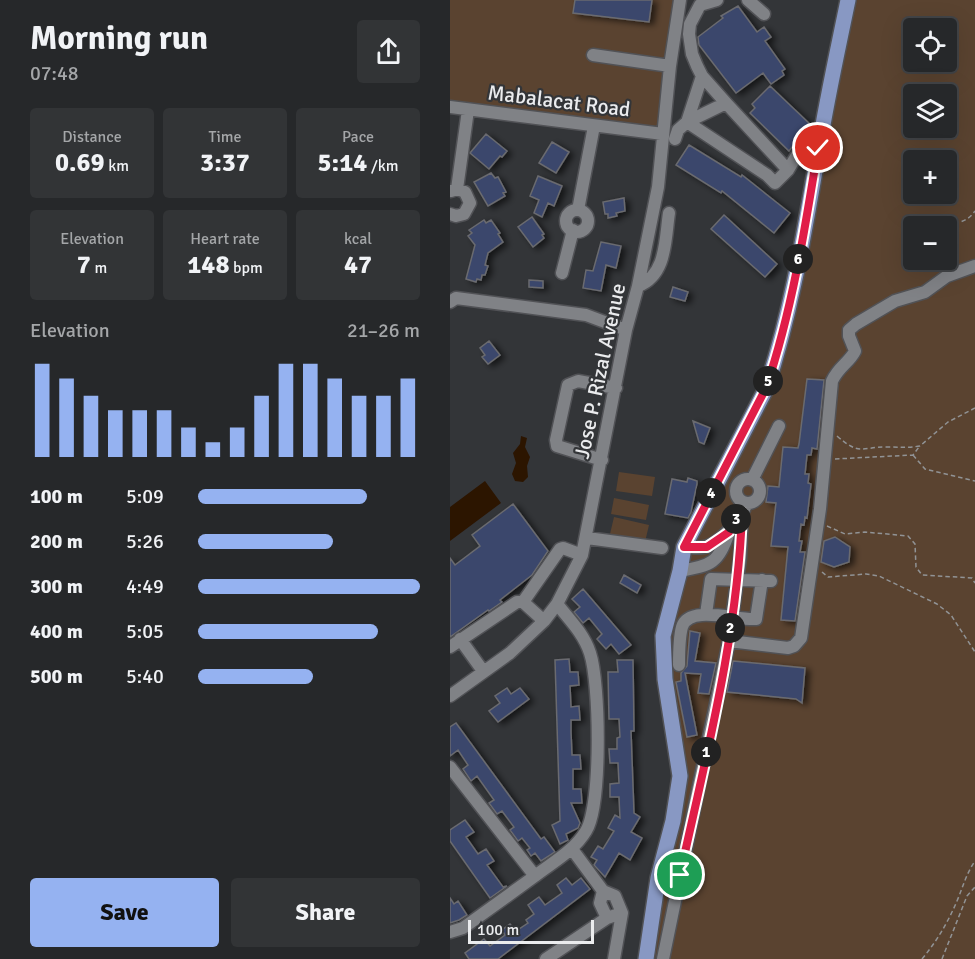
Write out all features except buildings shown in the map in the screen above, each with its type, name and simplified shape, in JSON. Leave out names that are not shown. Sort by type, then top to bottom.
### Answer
[{"type":"main road","points":[[646,959],[658,878],[673,821],[680,776],[665,679],[663,636],[684,547],[766,388],[775,361],[803,238],[823,120],[848,0]]},
{"type":"street","points":[[680,0],[702,2],[717,0]]},
{"type":"street","name":"Jose P. Rizal Avenue","points":[[450,696],[510,653],[544,621],[557,604],[582,555],[626,330],[638,286],[669,137],[670,66],[680,0]]},
{"type":"street","points":[[748,0],[764,14]]},
{"type":"street","points":[[702,2],[690,24],[688,34],[692,54],[702,76],[788,170]]},
{"type":"street","points":[[593,55],[670,66]]},
{"type":"street","points":[[687,122],[702,76]]},
{"type":"street","points":[[669,137],[687,122],[726,103]]},
{"type":"street","name":"Mabalacat Road","points":[[450,107],[669,137]]},
{"type":"street","points":[[450,214],[460,215],[469,207],[468,195],[454,190],[468,110]]},
{"type":"street","points":[[687,122],[767,175],[779,187],[803,144]]},
{"type":"street","points":[[562,273],[573,230],[567,225],[567,218],[571,212],[578,210],[594,126]]},
{"type":"street","points":[[638,286],[654,276],[661,266],[669,213]]},
{"type":"street","points":[[729,641],[788,648],[799,642],[813,565],[832,381],[837,371],[855,351],[849,330],[895,301],[925,292],[947,276],[975,266]]},
{"type":"street","points":[[450,302],[456,298],[586,315],[626,330]]},
{"type":"street","points":[[602,460],[565,450],[557,446],[556,440],[568,386],[578,381],[616,388]]},
{"type":"street","points":[[752,480],[778,426]]},
{"type":"street","points":[[663,959],[729,641],[741,558],[744,508],[736,495],[736,489],[739,483],[752,480],[760,488],[760,494],[744,508],[731,526],[720,556],[710,563],[680,571]]},
{"type":"street","points":[[684,547],[707,547],[729,532]]},
{"type":"street","points":[[587,538],[662,548]]},
{"type":"street","points":[[523,602],[560,549],[582,555]]},
{"type":"street","points":[[679,664],[682,628],[685,620],[706,614],[755,620],[758,617],[767,580],[711,579],[706,614]]},
{"type":"street","points":[[483,671],[455,643],[517,602],[523,602],[544,621]]},
{"type":"street","points":[[450,932],[463,928],[572,849],[587,829],[594,809],[598,736],[591,654],[583,638],[557,604]]},
{"type":"street","points":[[450,767],[535,876]]},
{"type":"street","points":[[572,849],[603,891],[615,896],[622,913],[614,959]]},
{"type":"street","points":[[603,891],[600,903],[607,918]]},
{"type":"street","points":[[546,959],[607,918],[622,913]]},
{"type":"path","points":[[957,224],[961,223],[975,211]]},
{"type":"path","points":[[825,459],[913,455],[948,422],[975,408]]},
{"type":"path","points":[[829,416],[832,432],[856,448],[865,450],[877,447],[920,446]]},
{"type":"path","points":[[913,455],[925,469],[975,482]]},
{"type":"path","points":[[818,522],[845,534],[865,532],[908,536],[915,544],[916,567],[922,575],[972,578],[975,583]]},
{"type":"path","points":[[813,565],[828,577],[866,574],[879,576],[937,604],[951,615],[975,652]]},
{"type":"path","points":[[922,959],[942,933],[975,861]]},
{"type":"path","points":[[942,959],[967,896],[975,887]]},
{"type":"shaded area","points":[[450,0],[674,0],[665,55],[660,123],[658,126],[622,124],[450,101]]},
{"type":"shaded area","points":[[855,0],[975,0],[975,959],[651,959],[681,801],[685,760],[668,645],[684,577],[698,535],[772,391],[780,370]]},
{"type":"shaded area","points":[[521,436],[527,438],[525,447],[530,457],[527,466],[528,477],[523,482],[515,481],[512,474],[516,463],[513,453],[520,444]]},
{"type":"shaded area","points":[[619,472],[655,477],[652,496],[616,491]]},
{"type":"shaded area","points":[[485,481],[501,503],[450,541],[450,507]]},
{"type":"shaded area","points":[[614,498],[649,505],[646,520],[611,514]]},
{"type":"shaded area","points":[[614,517],[649,525],[645,542],[610,534]]},
{"type":"route","points":[[680,875],[729,641],[741,558],[742,512],[729,532],[707,547],[684,547],[701,510],[766,388],[782,334],[803,238],[818,148]]}]
